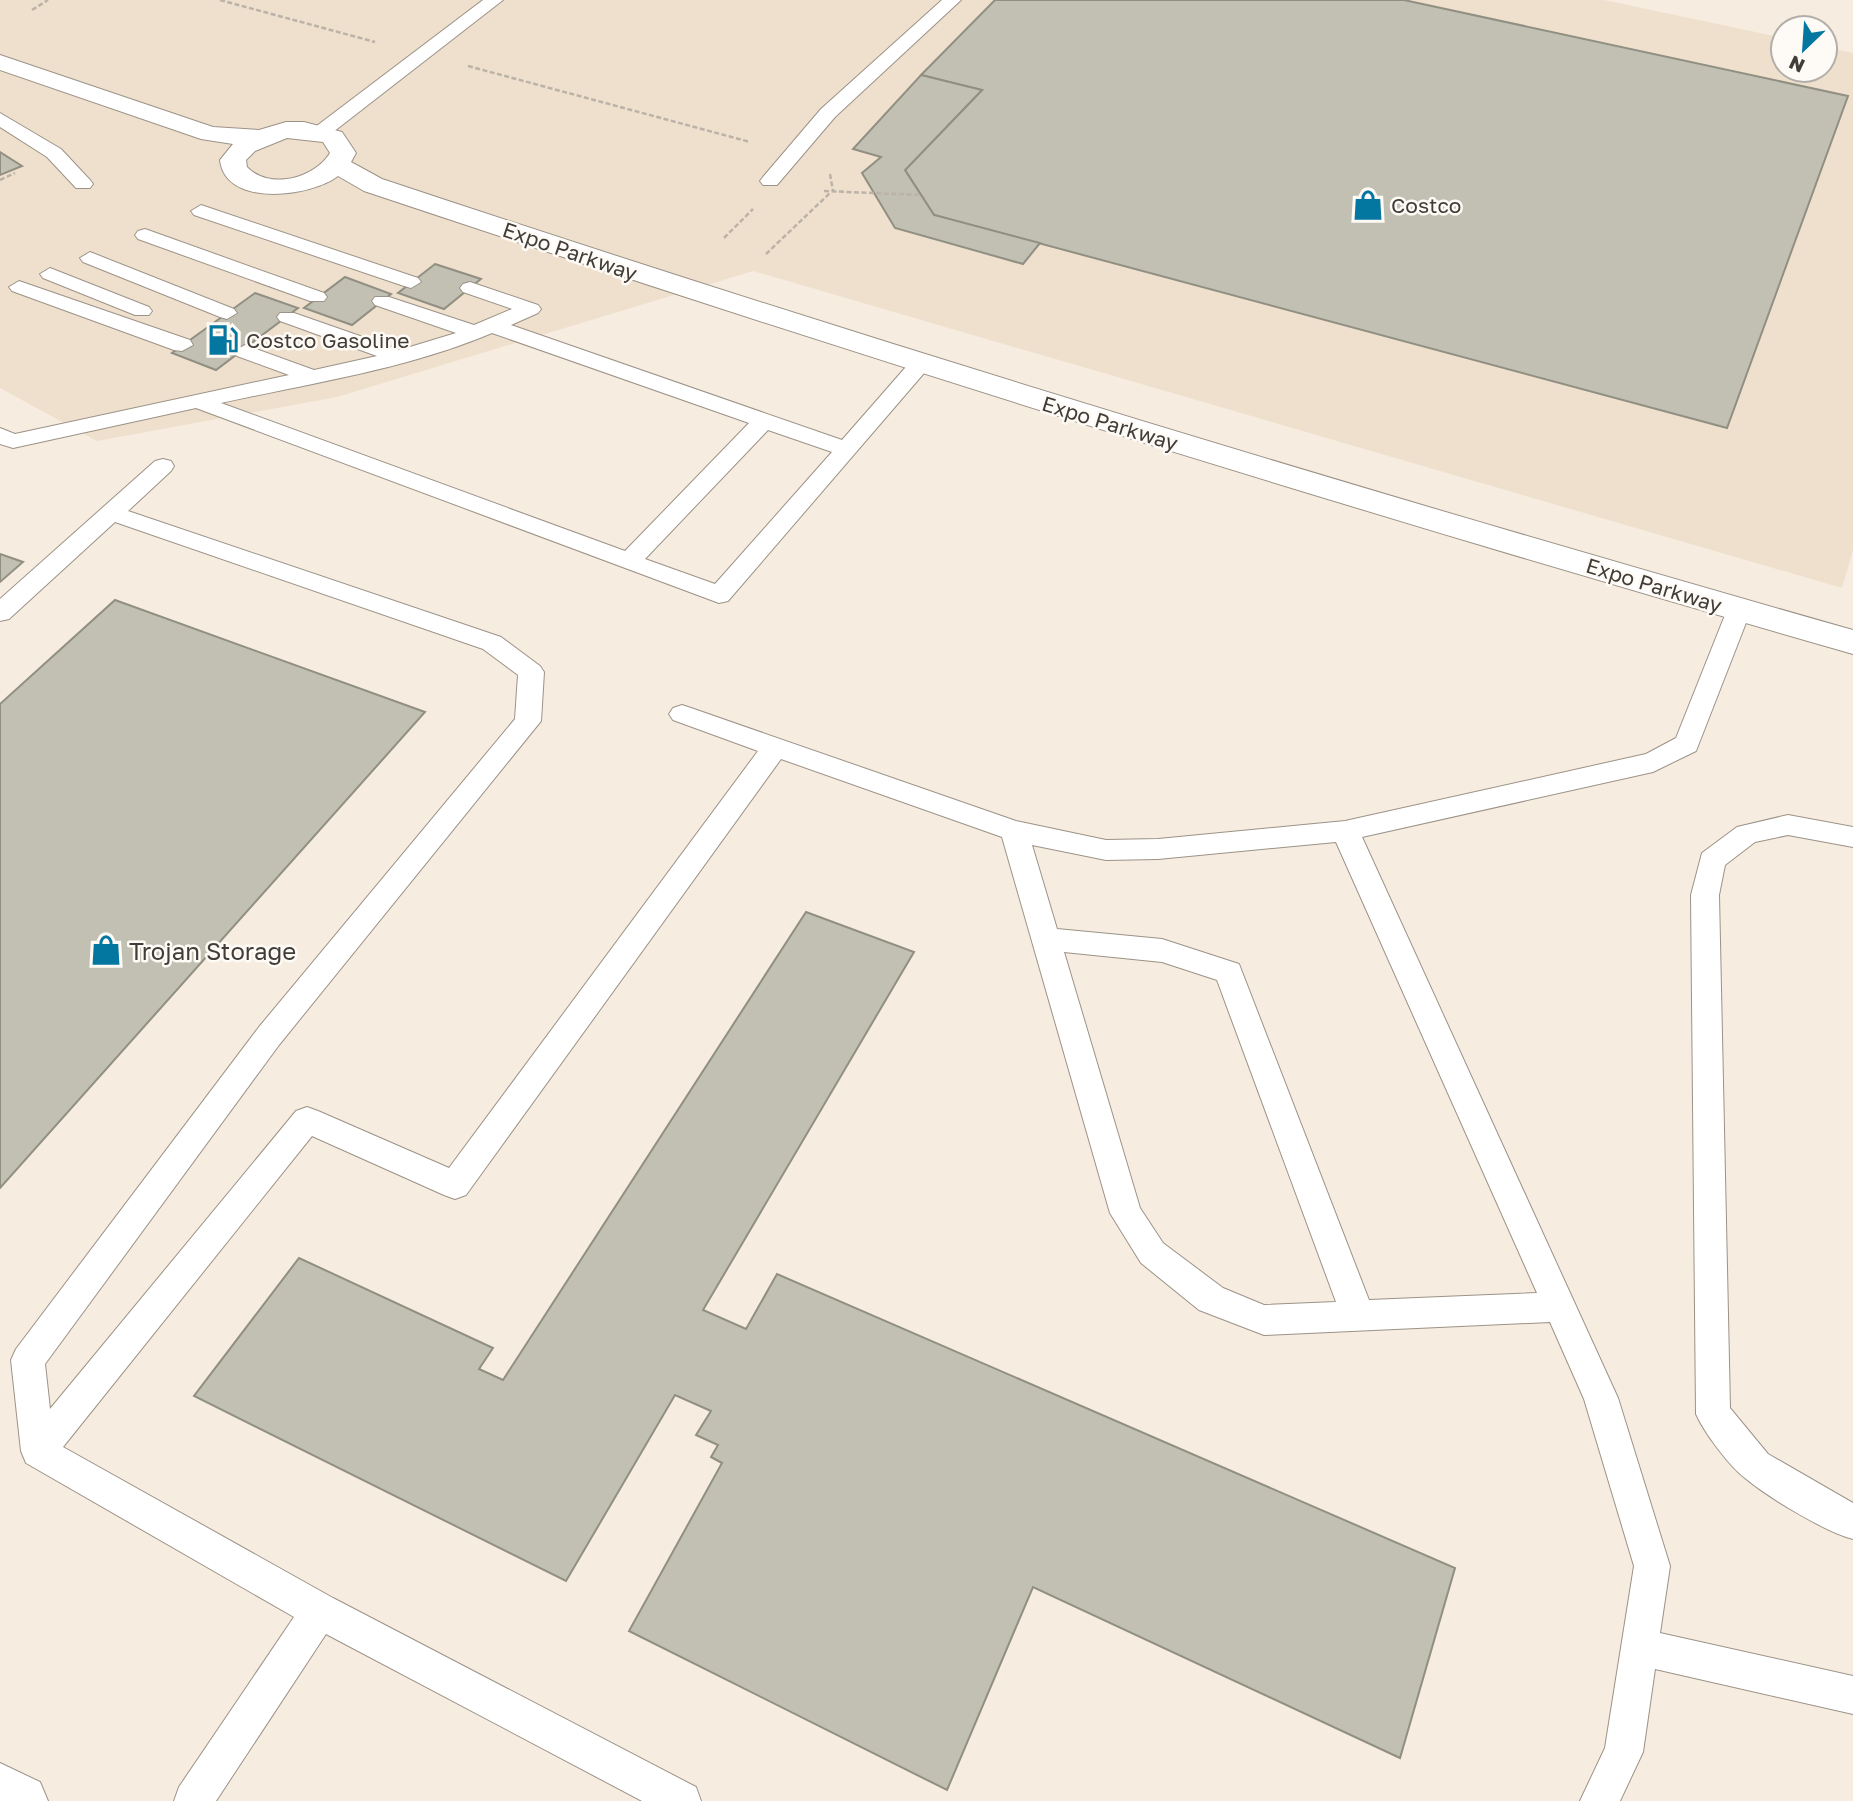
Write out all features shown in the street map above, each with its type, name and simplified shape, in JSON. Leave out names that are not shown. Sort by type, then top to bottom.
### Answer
[{"type":"street","points":[[0,62],[248,145],[286,131],[321,132],[334,137],[341,144],[343,153],[326,172]]},
{"type":"street","name":"Expo Parkway","points":[[248,145],[234,168],[241,176],[253,182],[282,185],[326,172],[373,185],[920,365],[1853,642]]},
{"type":"street","points":[[0,1790],[20,1801]]},
{"type":"lane","points":[[321,132],[494,0]]},
{"type":"lane","points":[[770,181],[828,113],[952,0]]},
{"type":"lane","points":[[0,119],[54,153],[83,184]]},
{"type":"lane","points":[[201,211],[418,277],[224,201]]},
{"type":"lane","points":[[168,225],[335,284]]},
{"type":"lane","points":[[145,235],[317,298]]},
{"type":"lane","points":[[90,258],[235,307],[110,250]]},
{"type":"lane","points":[[19,287],[189,339],[50,274]]},
{"type":"lane","points":[[0,435],[13,441],[314,377],[450,343],[531,309],[464,293]]},
{"type":"lane","points":[[450,343],[374,307],[494,326],[848,450]]},
{"type":"lane","points":[[371,363],[279,322],[398,356]]},
{"type":"lane","points":[[282,384],[237,357],[314,377]]},
{"type":"lane","points":[[197,401],[719,596],[920,365]]},
{"type":"lane","points":[[629,561],[763,422]]},
{"type":"lane","points":[[0,613],[163,466]]},
{"type":"lane","points":[[38,1451],[29,1360],[269,1036],[528,721],[531,672],[492,643],[111,513]]},
{"type":"lane","points":[[682,714],[1014,831],[1106,850],[1158,849],[1345,831],[1653,762],[1687,744],[1739,610]]},
{"type":"lane","points":[[38,1451],[307,1120],[454,1185],[775,747]]},
{"type":"lane","points":[[1853,837],[1788,825],[1747,834],[1712,860],[1705,895],[1713,1413],[1756,1466],[1843,1519],[1853,1521]]},
{"type":"lane","points":[[1014,831],[1126,1213],[1152,1253],[1212,1299],[1264,1320],[1559,1307]]},
{"type":"lane","points":[[1345,831],[1601,1398],[1651,1566],[1624,1752],[1600,1801]]},
{"type":"lane","points":[[1046,940],[1163,948],[1201,958],[1229,972],[1358,1316]]},
{"type":"lane","points":[[38,1451],[320,1611],[682,1801]]},
{"type":"lane","points":[[193,1801],[320,1611]]},
{"type":"lane","points":[[1639,1647],[1853,1695]]},
{"type":"path","points":[[32,10],[48,0]]},
{"type":"path","points":[[220,0],[830,163],[833,191]]},
{"type":"path","points":[[824,191],[921,195]]},
{"type":"path","points":[[766,254],[833,191]]},
{"type":"path","points":[[724,238],[754,208]]},
{"type":"shaded area","points":[[0,0],[1604,0],[1769,35],[1769,84],[1839,84],[1839,50],[1853,53],[1853,550],[1842,588],[753,271],[337,397],[97,441],[0,388]]},
{"type":"building","name":"Costco","points":[[995,0],[1404,0],[1769,79],[1769,84],[1792,84],[1848,96],[1727,428],[934,215],[905,170],[982,90],[921,75]]},
{"type":"building","points":[[921,75],[982,90],[905,170],[934,215],[1040,243],[1023,264],[895,228],[862,173],[881,157],[853,149]]},
{"type":"building","points":[[0,152],[22,166],[0,175]]},
{"type":"building","name":"Costco Gasoline","points":[[435,264],[481,279],[444,309],[398,293]]},
{"type":"building","name":"Costco Gasoline","points":[[345,277],[391,294],[352,325],[304,308]]},
{"type":"building","name":"Costco Gasoline","points":[[255,293],[298,308],[216,370],[172,353]]},
{"type":"building","points":[[0,554],[23,562],[0,582]]},
{"type":"building","name":"Trojan Storage","points":[[115,600],[425,712],[0,1188],[0,704]]},
{"type":"building","points":[[806,912],[914,952],[703,1310],[746,1329],[777,1274],[1455,1568],[1400,1758],[1033,1587],[947,1790],[629,1631],[722,1463],[711,1457],[718,1445],[696,1435],[711,1411],[675,1395],[566,1581],[194,1396],[299,1258],[493,1348],[479,1369],[503,1380]]},
{"type":"place","name":"Costco","points":[[1368,205]]},
{"type":"place","name":"Costco Gasoline","points":[[223,340]]},
{"type":"place","name":"Trojan Storage","points":[[106,950]]}]
